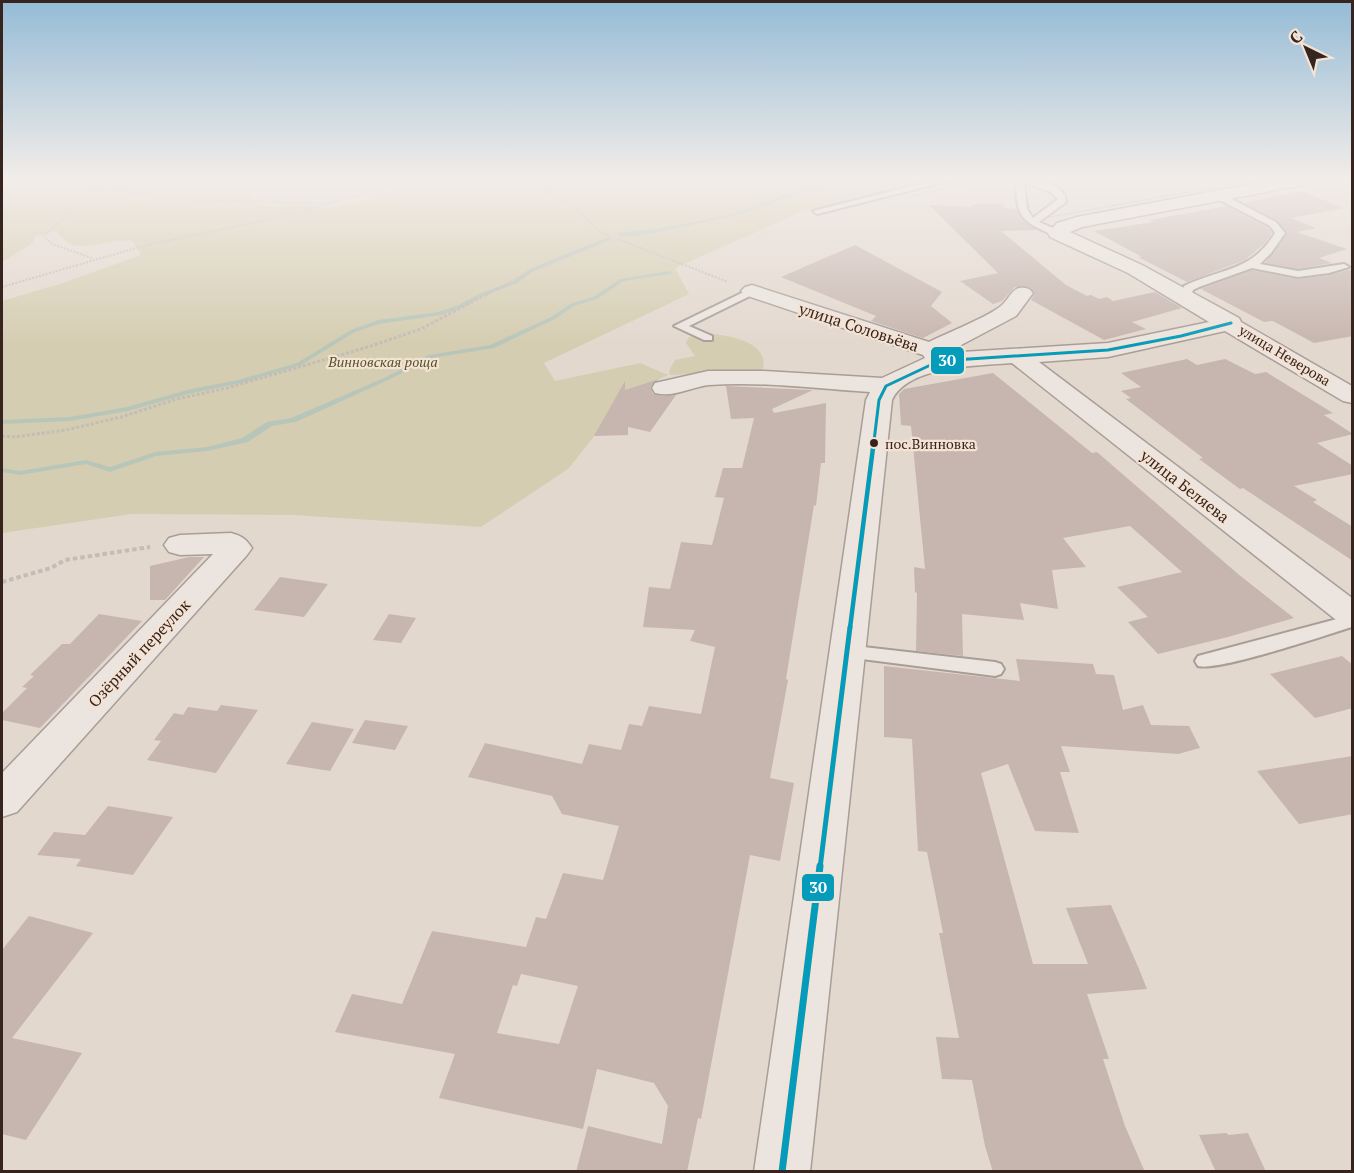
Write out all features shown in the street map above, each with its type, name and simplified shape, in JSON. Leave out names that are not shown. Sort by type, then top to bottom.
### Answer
[{"type":"street","name":"улица Неверова","points":[[1059,234],[1136,269],[1353,396]]},
{"type":"street","name":"улица Соловьёва","points":[[752,291],[935,356]]},
{"type":"street","points":[[935,356],[1008,311],[1022,293]]},
{"type":"street","points":[[935,356],[1017,356],[1108,350],[1181,336],[1231,323]]},
{"type":"street","name":"улица Соловьёва","points":[[886,386],[935,356]]},
{"type":"street","name":"улица Беляева","points":[[1017,356],[1353,615]]},
{"type":"street","points":[[664,388],[708,378],[764,378],[886,386],[879,400],[782,1172]]},
{"type":"street","name":"Озёрный переулок","points":[[2,800],[236,548],[231,543],[180,545]]},
{"type":"lane","points":[[1186,297],[1188,288],[1197,283],[1252,265],[1274,244],[1280,234]]},
{"type":"lane","points":[[1252,265],[1292,276],[1311,275],[1344,267]]},
{"type":"lane","points":[[708,338],[680,326],[752,291]]},
{"type":"lane","points":[[1204,661],[1353,621]]},
{"type":"lane","points":[[846,651],[995,669]]},
{"type":"path","points":[[46,234],[44,236],[52,244],[94,259]]},
{"type":"path","points":[[2,287],[94,259],[201,234]]},
{"type":"path","points":[[605,234],[752,291]]},
{"type":"path","points":[[2,436],[15,437],[66,430],[99,422],[368,347],[422,329],[548,262],[611,237]]},
{"type":"path","points":[[2,582],[51,568],[65,560],[94,554],[180,545]]},
{"type":"green space","name":"Винновская роща","points":[[2,234],[46,234],[35,237],[33,243],[2,262]]},
{"type":"green space","name":"Винновская роща","points":[[58,234],[752,234],[675,268],[689,294],[544,363],[555,381],[640,363],[668,375],[628,394],[568,469],[481,527],[292,515],[132,514],[2,533],[2,301],[63,283],[141,255],[132,241],[82,246],[68,243]]},
{"type":"green space","points":[[696,333],[717,334],[752,345],[760,352],[763,360],[762,371],[670,375],[669,371],[675,360],[695,356],[686,343],[688,338]]},
{"type":"building","points":[[958,234],[1004,234],[1066,285],[1087,296],[1091,295],[1099,299],[1107,297],[1113,301],[1155,292],[1182,308],[1132,322],[1146,329],[1104,340],[1031,300],[1035,293],[1029,287],[1015,287],[1002,301],[993,304],[960,281],[998,273]]},
{"type":"building","points":[[1099,234],[1271,234],[1264,244],[1245,260],[1187,282],[1138,257],[1142,257]]},
{"type":"building","points":[[1286,234],[1302,234],[1347,249],[1319,258],[1332,263],[1298,269],[1265,263]]},
{"type":"building","points":[[855,245],[942,292],[931,306],[952,323],[923,338],[871,321],[876,316],[781,277]]},
{"type":"building","points":[[1252,270],[1298,279],[1353,271],[1353,336],[1314,343],[1273,321],[1264,322],[1201,289]]},
{"type":"building","points":[[1187,359],[1197,365],[1225,359],[1255,374],[1266,372],[1333,413],[1324,415],[1353,434],[1317,443],[1353,466],[1353,474],[1294,486],[1317,500],[1313,502],[1353,527],[1353,561],[1243,488],[1240,489],[1199,459],[1203,458],[1126,399],[1131,398],[1121,391],[1141,387],[1121,373]]},
{"type":"building","points":[[993,373],[1092,453],[1097,452],[1238,574],[1294,618],[1158,654],[1128,622],[1148,617],[1117,587],[1182,572],[1130,526],[1063,538],[1086,567],[1052,570],[1058,609],[1020,603],[1024,620],[962,614],[963,656],[916,651],[917,593],[915,592],[914,567],[925,569],[911,426],[901,425],[899,394],[904,389]]},
{"type":"building","points":[[659,379],[650,387],[653,394],[676,395],[650,432],[628,427],[628,435],[594,436],[625,381],[625,390]]},
{"type":"building","points":[[726,386],[813,390],[772,409],[774,413],[826,403],[825,463],[821,463],[816,506],[814,505],[786,679],[788,680],[770,778],[794,783],[780,861],[750,855],[701,1119],[698,1118],[687,1172],[576,1172],[588,1126],[662,1144],[668,1106],[654,1083],[597,1069],[583,1129],[439,1098],[455,1054],[335,1032],[352,994],[402,1004],[432,931],[526,947],[536,917],[546,919],[563,873],[603,880],[619,826],[562,814],[552,796],[468,777],[485,743],[582,764],[589,744],[621,750],[629,724],[642,726],[649,706],[701,714],[715,647],[690,641],[695,630],[643,627],[649,587],[670,589],[681,542],[712,545],[724,498],[715,497],[723,468],[742,468],[754,418],[731,419]],"holes":[[[521,974],[578,986],[559,1044],[497,1033],[513,985],[517,986]]]},
{"type":"building","points":[[189,557],[204,557],[165,600],[150,600],[150,566]]},
{"type":"building","points":[[280,577],[328,584],[304,617],[254,610]]},
{"type":"building","points":[[99,614],[142,621],[40,728],[2,720],[2,713],[27,688],[22,687],[34,676],[30,675],[62,644],[70,644]]},
{"type":"building","points":[[389,614],[416,618],[401,643],[373,640]]},
{"type":"building","points":[[1342,656],[1353,665],[1353,708],[1315,718],[1270,674]]},
{"type":"building","points":[[1016,659],[1093,664],[1096,674],[1114,675],[1123,710],[1143,705],[1151,725],[1189,726],[1200,748],[1178,754],[1061,746],[1070,772],[1060,772],[1079,833],[1035,831],[1008,764],[981,773],[1033,964],[1088,964],[1066,908],[1111,905],[1139,969],[1147,989],[1087,994],[1109,1059],[1103,1059],[1125,1126],[1145,1172],[993,1172],[985,1146],[972,1080],[942,1079],[936,1037],[959,1038],[939,933],[943,933],[927,852],[918,851],[912,739],[884,737],[884,666],[1020,681]]},
{"type":"building","points":[[221,705],[258,710],[216,773],[147,760],[161,741],[154,740],[174,713],[183,715],[188,707],[217,711]]},
{"type":"building","points":[[365,720],[408,726],[395,750],[352,743]]},
{"type":"building","points":[[312,722],[354,729],[330,771],[286,764]]},
{"type":"building","points":[[1353,756],[1353,814],[1299,824],[1257,771]]},
{"type":"building","points":[[108,806],[173,817],[133,875],[76,866],[81,859],[37,855],[54,832],[85,835]]},
{"type":"building","points":[[29,916],[93,933],[12,1038],[82,1053],[26,1140],[2,1134],[2,950]]},
{"type":"building","points":[[1227,1133],[1228,1135],[1248,1133],[1266,1172],[1216,1172],[1199,1135]]},
{"type":"waterway","points":[[620,235],[632,234]]},
{"type":"waterway","points":[[2,422],[70,419],[128,409],[187,392],[239,382],[299,364],[353,331],[378,322],[439,314],[516,282],[530,271],[609,239]]},
{"type":"waterway","points":[[2,470],[20,473],[86,462],[110,470],[155,454],[207,449],[245,440],[270,424],[293,420],[386,379],[431,356],[492,347],[553,318],[572,305],[595,298],[622,280],[669,273]]},
{"type":"transit line","name":"30","points":[[782,1172],[879,400],[886,386],[939,361],[1108,350],[1181,336],[1231,323]]},
{"type":"place","name":"пос.Винновка","points":[[874,443]]}]
